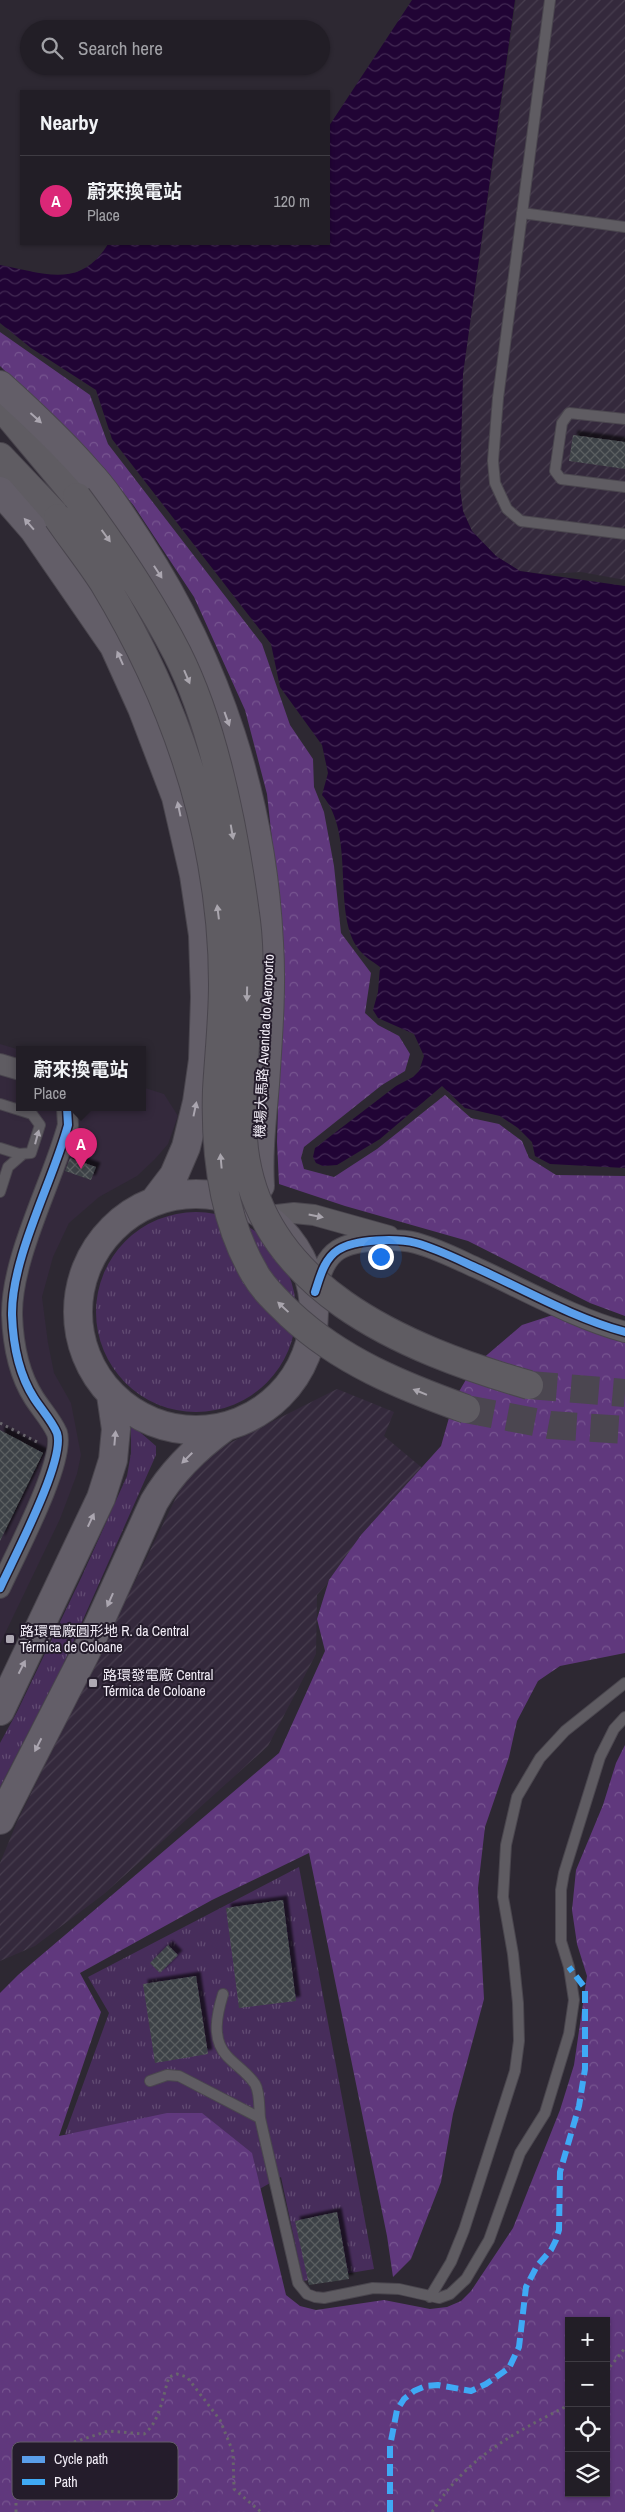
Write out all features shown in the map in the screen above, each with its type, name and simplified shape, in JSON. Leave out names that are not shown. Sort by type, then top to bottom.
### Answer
[{"type":"main road","name":"機場大馬路 Avenida do Aeroporto","points":[[0,385],[46,427],[90,473],[131,530],[164,580],[195,642],[228,720],[248,787],[263,866],[269,944],[269,981],[266,1061],[259,1158],[261,1190],[268,1216]]},
{"type":"main road","points":[[0,405],[77,497],[110,542],[144,594],[178,654],[201,710],[229,815],[247,926],[247,999],[242,1081],[243,1141],[251,1184],[263,1219],[275,1238],[297,1264],[324,1291],[357,1313],[419,1347],[490,1374],[529,1385]]},
{"type":"main road","points":[[0,457],[58,518],[102,580],[148,664],[171,714],[200,807],[212,862],[220,930],[223,984],[217,1093],[222,1178],[228,1208],[241,1247],[256,1276],[273,1297],[302,1325],[336,1351],[413,1389],[466,1409]]},
{"type":"main road","points":[[0,491],[34,530],[114,646],[142,708],[176,797],[192,867],[203,935],[205,997],[203,1060],[197,1102],[186,1148],[174,1175],[155,1200]]},
{"type":"main road","points":[[196,1192],[214,1193],[245,1202],[268,1216],[299,1254],[310,1271],[315,1292],[315,1320],[304,1361],[288,1387],[277,1400],[261,1411],[225,1427],[207,1431],[162,1426],[138,1416],[111,1395],[90,1366],[79,1331],[79,1294],[90,1259],[111,1229],[140,1207],[155,1200],[196,1192]]},
{"type":"main road","points":[[0,1711],[101,1498],[113,1460],[116,1429],[111,1395]]},
{"type":"main road","points":[[0,1820],[86,1652],[154,1502],[166,1481],[186,1460],[225,1427]]},
{"type":"street","points":[[0,1064],[16,1069]]},
{"type":"street","points":[[0,1588],[42,1495],[58,1453],[56,1430],[32,1396],[22,1375],[15,1349],[12,1312],[24,1252],[68,1125],[67,1111]]},
{"type":"street","points":[[268,1216],[314,1215],[415,1243],[457,1259],[599,1325],[625,1332]]},
{"type":"street","points":[[315,1292],[329,1258],[348,1245],[376,1241],[415,1243]]},
{"type":"lane","points":[[550,0],[498,398],[492,461],[495,483],[507,508],[521,522],[625,534]]},
{"type":"lane","points":[[522,213],[625,227]]},
{"type":"lane","points":[[625,419],[568,413],[562,423],[555,471],[561,479],[625,487]]},
{"type":"lane","points":[[0,1104],[16,1109]]},
{"type":"lane","points":[[0,1148],[23,1154],[31,1153],[40,1125],[32,1114],[22,1111]]},
{"type":"lane","points":[[0,1192],[8,1167],[23,1154]]},
{"type":"lane","points":[[430,2296],[451,2262],[464,2230],[515,2070],[519,2041],[518,2003],[513,1954],[503,1897],[506,1845],[517,1797],[540,1758],[565,1731],[625,1683]]},
{"type":"lane","points":[[223,1994],[217,2015],[219,2045],[228,2057],[242,2067],[256,2086],[260,2118],[298,2283],[315,2297],[324,2298],[373,2288],[407,2290],[439,2298],[450,2294],[466,2279],[489,2240],[520,2153],[545,2113],[569,2034],[574,2000],[569,1967],[561,1941],[561,1890],[564,1873],[600,1757],[614,1729],[625,1717]]},
{"type":"lane","points":[[150,2081],[167,2075],[179,2076],[260,2118]]},
{"type":"path","points":[[0,1423],[58,1453]]},
{"type":"path","points":[[610,2367],[625,2348]]},
{"type":"path","points":[[75,2442],[108,2431],[144,2434],[151,2429],[156,2418],[169,2377],[177,2374],[187,2377],[220,2420],[233,2452],[234,2489],[262,2512]]},
{"type":"path","points":[[432,2512],[443,2494],[460,2474],[484,2453],[510,2435],[565,2407]]},
{"type":"shaded area","points":[[516,0],[625,0],[625,580],[581,572],[545,574],[520,571],[496,556],[472,531],[463,511],[460,488],[463,374]]},
{"type":"shaded area","points":[[0,1044],[16,1049],[16,1111],[146,1111],[146,1088],[164,1094],[178,1116],[168,1144],[155,1159],[137,1176],[99,1197],[69,1223],[53,1257],[42,1297],[48,1343],[54,1373],[71,1403],[81,1455],[77,1474],[60,1519],[0,1644]]},
{"type":"shaded area","points":[[337,1389],[394,1412],[384,1436],[427,1472],[317,1595],[316,1654],[268,1746],[104,1894],[35,1946],[0,1961],[0,1863],[17,1822],[194,1461]]},
{"type":"green space","points":[[0,332],[90,395],[108,444],[262,644],[290,725],[313,759],[314,787],[324,812],[334,866],[341,933],[371,973],[365,1013],[378,1025],[399,1036],[410,1054],[405,1071],[382,1085],[304,1147],[301,1158],[304,1169],[334,1177],[377,1149],[445,1095],[471,1118],[499,1124],[522,1141],[529,1158],[556,1175],[625,1176],[625,1316],[590,1303],[468,1241],[345,1206],[279,1184],[277,1142],[282,965],[277,886],[267,794],[245,710],[194,597],[134,506],[104,469],[0,366]]},
{"type":"green space","points":[[186,1212],[206,1212],[234,1219],[260,1234],[274,1248],[289,1274],[296,1302],[296,1322],[289,1350],[274,1376],[260,1390],[225,1408],[206,1412],[186,1412],[158,1405],[132,1390],[118,1376],[100,1341],[96,1322],[96,1302],[103,1274],[118,1248],[132,1234],[167,1216]]},
{"type":"green space","points":[[562,1312],[625,1340],[625,1653],[560,1666],[538,1681],[517,1721],[509,1757],[485,1827],[478,1888],[484,1999],[453,2114],[441,2182],[411,2259],[393,2277],[387,2236],[309,1853],[212,1900],[80,1973],[101,2012],[59,2136],[167,2113],[202,2113],[252,2153],[286,2295],[300,2306],[316,2310],[384,2300],[430,2309],[447,2307],[461,2301],[471,2291],[513,2228],[560,2110],[574,2065],[587,1976],[577,1944],[572,1910],[576,1870],[603,1805],[616,1763],[625,1745],[625,2512],[0,2512],[0,1993],[18,1975],[279,1753],[325,1651],[317,1619],[329,1580],[361,1535],[441,1446],[454,1400],[474,1366],[522,1325]]},
{"type":"green space","points":[[134,1427],[156,1446],[156,1455],[62,1667],[0,1787],[0,1743],[17,1712],[82,1576],[127,1476],[131,1453],[131,1428]]},
{"type":"green space","points":[[299,1867],[374,2269],[303,2281],[281,2177],[231,2205],[179,2127],[65,2134],[109,2013],[88,1977]]},
{"type":"water","points":[[412,0],[515,0],[463,374],[460,488],[463,511],[472,531],[496,556],[520,571],[625,586],[625,1168],[550,1164],[535,1156],[532,1142],[518,1128],[500,1116],[465,1108],[442,1086],[380,1139],[337,1165],[323,1166],[316,1163],[313,1157],[315,1148],[396,1086],[413,1077],[419,1071],[424,1056],[414,1034],[378,1018],[373,1010],[378,992],[380,967],[359,950],[350,931],[346,913],[338,830],[332,811],[322,795],[328,773],[322,745],[280,687],[271,644],[112,439],[96,390],[31,348],[0,323],[0,265],[32,272],[60,275],[86,268],[107,245],[330,245],[330,124]]},
{"type":"building","points":[[573,435],[625,442],[625,469],[569,461]]},
{"type":"building","points":[[70,1158],[96,1167],[91,1180],[65,1171]]},
{"type":"building","points":[[0,1430],[43,1453],[0,1541]]},
{"type":"building","points":[[283,1900],[296,2001],[239,2008],[226,1908]]},
{"type":"building","points":[[168,1945],[178,1955],[160,1973],[150,1963]]},
{"type":"building","points":[[196,1976],[208,2054],[155,2063],[143,1984]]},
{"type":"building","points":[[337,2212],[349,2279],[309,2285],[295,2221]]},
{"type":"tunnel","points":[[529,1385],[625,1393]]},
{"type":"tunnel","points":[[466,1409],[550,1425],[625,1430]]},
{"type":"marked path","points":[[390,2512],[390,2446],[397,2410],[404,2399],[414,2391],[426,2386],[438,2385],[471,2391],[486,2384],[509,2368],[519,2347],[526,2287],[537,2266],[551,2250],[556,2240],[559,2230],[560,2172],[579,2106],[585,2069],[585,1988],[569,1967]]},
{"type":"cycle path","points":[[0,1588],[37,1510],[54,1465],[58,1446],[57,1433],[34,1398],[20,1368],[15,1347],[12,1315],[18,1269],[68,1125],[67,1111]]},
{"type":"cycle path","points":[[315,1292],[329,1258],[345,1246],[376,1240],[408,1241],[440,1251],[569,1312],[625,1332]]},
{"type":"place","name":"蔚來換電站","points":[[81,1169]]},
{"type":"place","name":"路環電廠圓形地 R. da Central Térmica de Coloane","points":[[10,1639]]},
{"type":"place","name":"路環發電廠 Central Térmica de Coloane","points":[[93,1683]]}]
